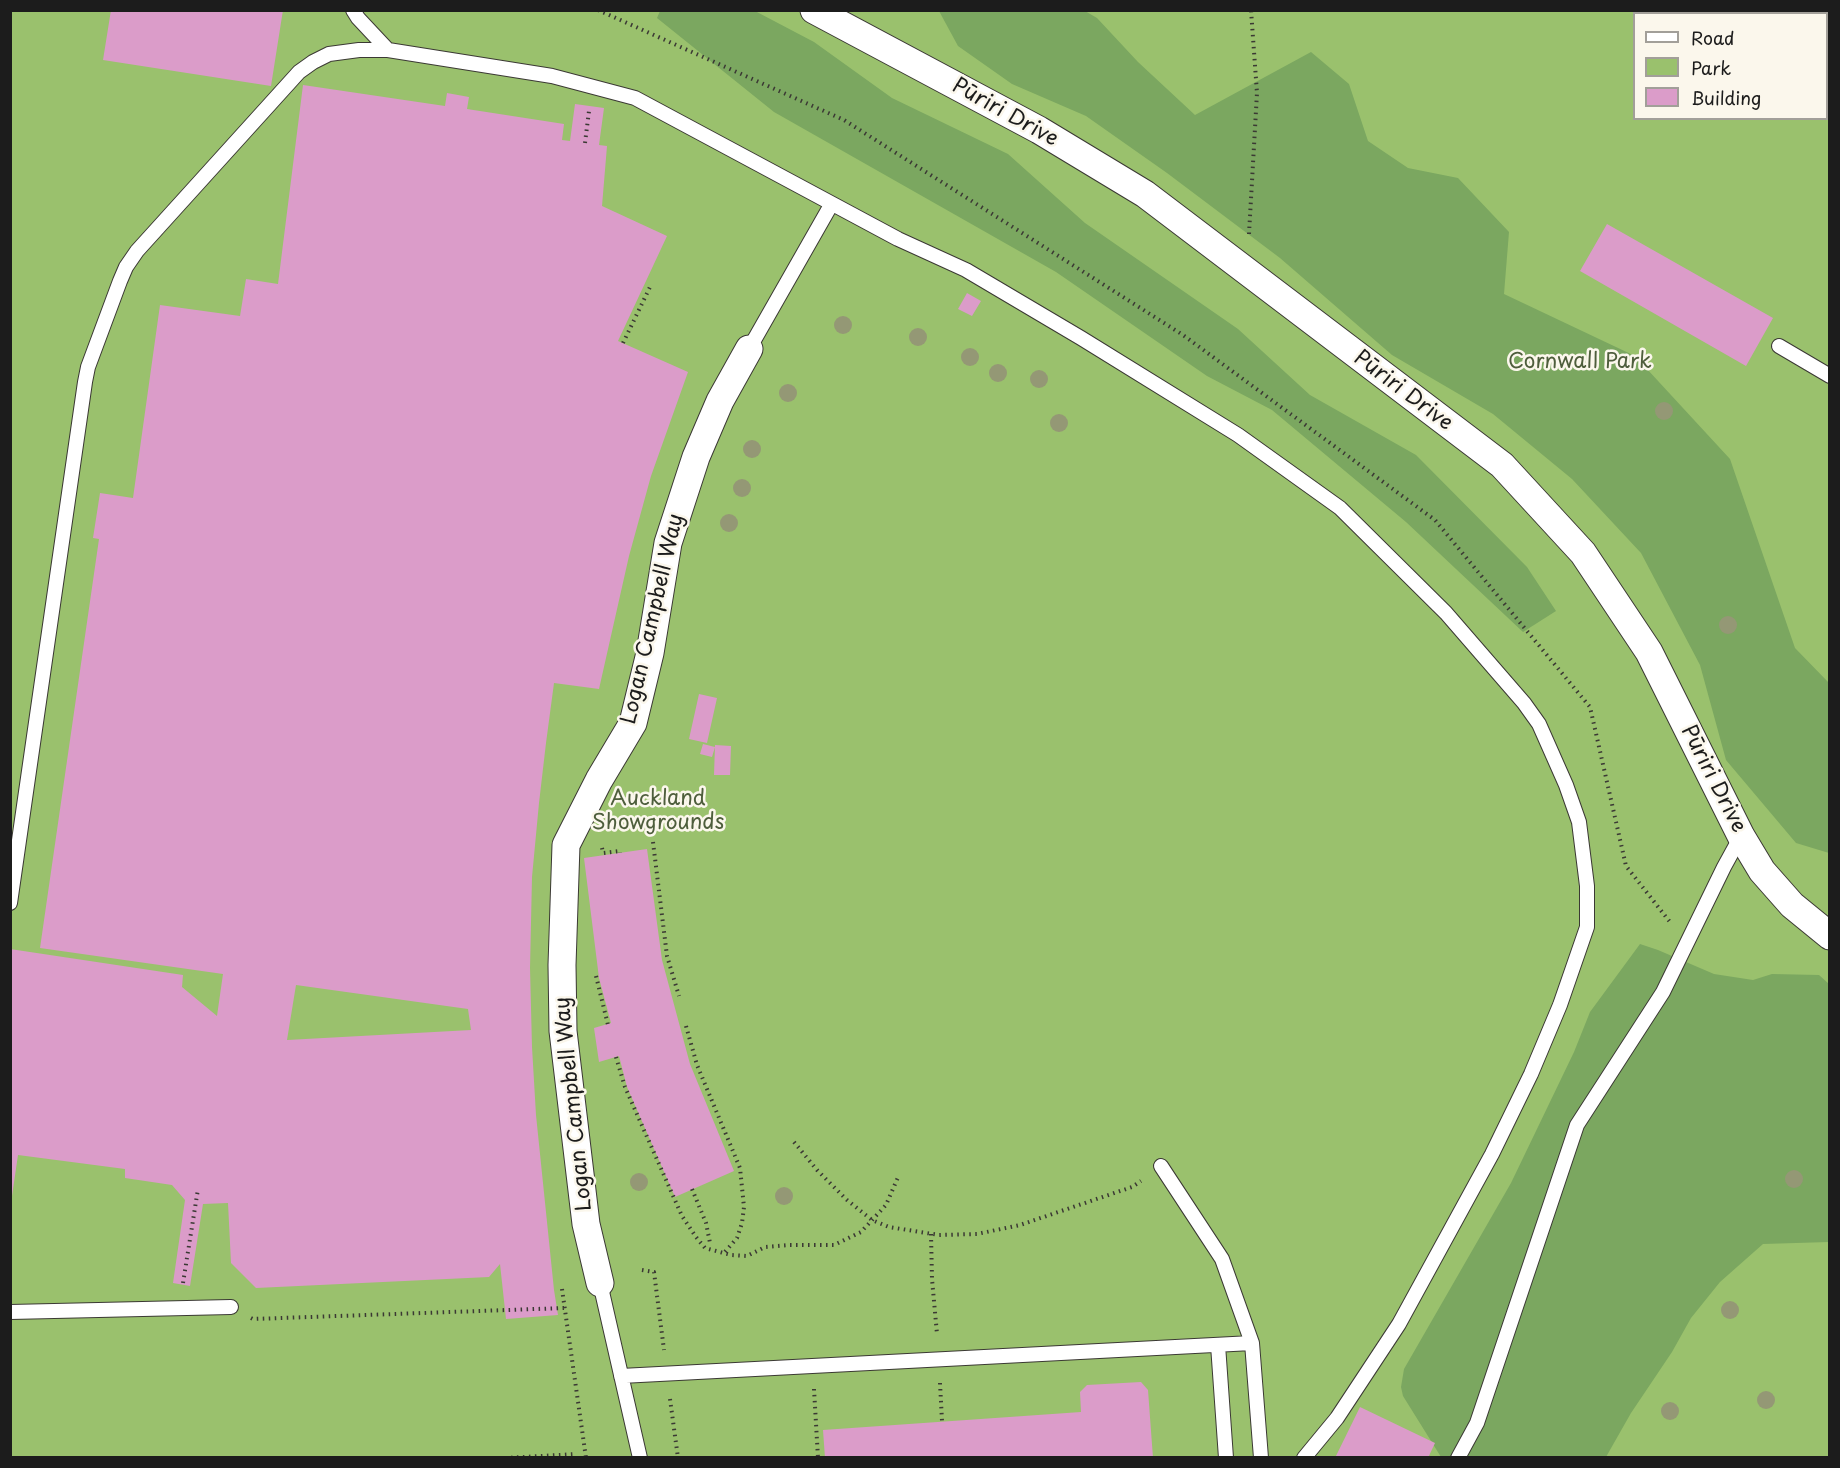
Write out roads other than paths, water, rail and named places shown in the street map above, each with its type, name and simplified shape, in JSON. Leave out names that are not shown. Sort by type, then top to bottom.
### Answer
[{"type":"street","name":"Pūriri Drive","points":[[814,10],[1039,130],[1145,194],[1502,465],[1583,553],[1649,652],[1762,871],[1792,905],[1830,936]]},
{"type":"street","name":"Logan Campbell Way","points":[[600,1283],[586,1224],[563,1031],[562,965],[566,845],[599,780],[633,723],[650,653],[668,543],[696,457],[720,401],[749,349]]},
{"type":"lane","points":[[353,10],[388,50]]},
{"type":"lane","points":[[10,903],[85,382],[120,281],[137,251],[299,72],[329,54],[359,50],[388,50],[552,76],[634,98],[831,205],[966,270],[1072,332],[1238,435],[1340,508],[1446,612],[1524,703],[1539,724],[1566,785],[1578,822],[1587,886],[1587,927],[1560,1005],[1531,1074],[1492,1154],[1399,1324],[1336,1418],[1304,1458]]},
{"type":"lane","points":[[749,349],[831,205]]},
{"type":"lane","points":[[1779,346],[1830,376]]},
{"type":"lane","points":[[1458,1458],[1477,1423],[1577,1125],[1663,992],[1724,867],[1742,836]]},
{"type":"lane","points":[[1161,1166],[1222,1259],[1252,1343],[1261,1458]]},
{"type":"lane","name":"Logan Campbell Way","points":[[600,1283],[640,1458]]},
{"type":"lane","points":[[10,1312],[231,1307]]},
{"type":"lane","points":[[621,1376],[1252,1343]]},
{"type":"lane","points":[[1218,1345],[1226,1458]]},
{"type":"park label","name":"Cornwall Park","points":[[1580,362]]},
{"type":"park label","name":"Auckland Showgrounds","points":[[658,811]]}]
